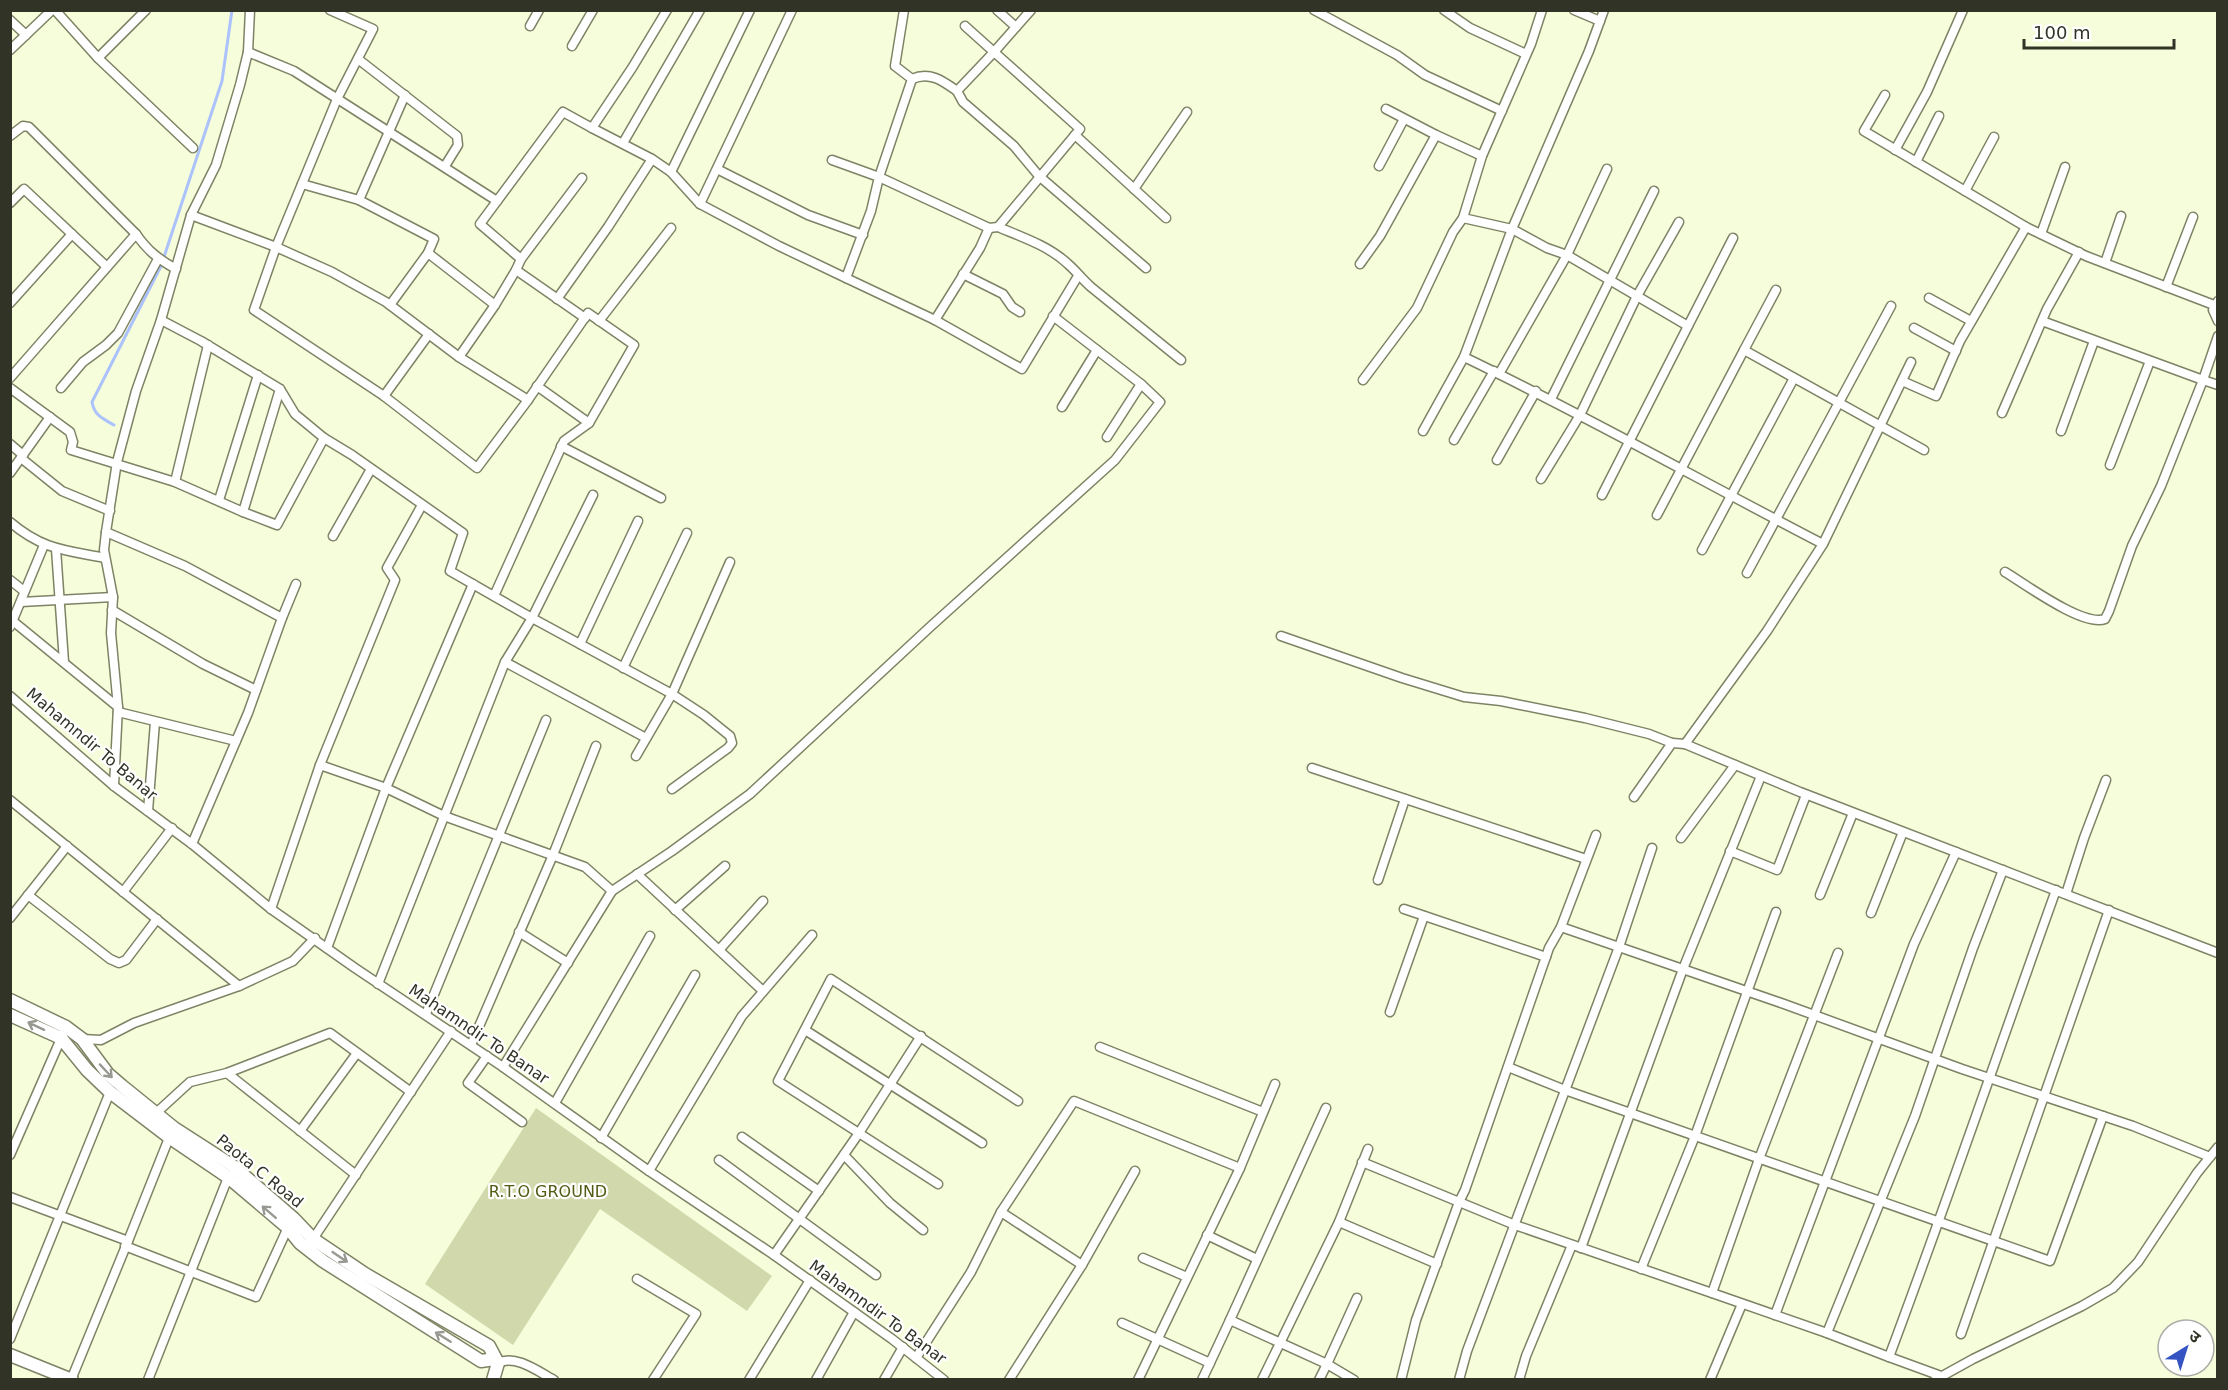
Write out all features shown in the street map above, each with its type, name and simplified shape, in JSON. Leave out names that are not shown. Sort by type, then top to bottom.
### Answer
[{"type":"street","points":[[10,50],[54,10],[98,58],[193,148]]},
{"type":"street","points":[[98,58],[146,10]]},
{"type":"street","points":[[114,786],[118,710],[111,633],[113,597],[104,550],[117,462],[135,391],[161,320],[191,215],[216,165],[240,85],[248,52],[250,10]]},
{"type":"street","points":[[330,10],[373,29],[337,99],[276,247],[254,310],[384,396],[477,468],[528,400],[588,313],[633,345],[589,423],[564,441],[561,446],[494,596]]},
{"type":"street","points":[[530,26],[539,10]]},
{"type":"street","points":[[572,46],[593,10]]},
{"type":"street","points":[[592,128],[667,10]]},
{"type":"street","points":[[623,143],[700,10]]},
{"type":"street","points":[[671,172],[750,10]]},
{"type":"street","points":[[700,204],[792,10]]},
{"type":"street","points":[[904,10],[895,66],[912,80]]},
{"type":"street","points":[[997,10],[1016,27]]},
{"type":"street","points":[[957,91],[1031,10]]},
{"type":"street","points":[[1314,10],[1397,55],[1425,75],[1502,111]]},
{"type":"street","points":[[1444,10],[1470,28],[1526,54]]},
{"type":"street","points":[[1363,380],[1417,308],[1453,232],[1463,218],[1482,156],[1526,54],[1542,10]]},
{"type":"street","points":[[1574,10],[1600,21]]},
{"type":"street","points":[[1423,431],[1464,357],[1512,229],[1589,51],[1604,10]]},
{"type":"street","points":[[1895,150],[1927,92],[1963,10]]},
{"type":"street","points":[[10,20],[26,35]]},
{"type":"street","points":[[935,320],[994,227],[1080,129],[965,26]]},
{"type":"street","points":[[248,52],[294,71],[497,201]]},
{"type":"street","points":[[358,59],[457,136],[458,145],[445,166]]},
{"type":"street","points":[[846,278],[871,211],[879,177],[912,80],[919,76],[936,77],[957,91],[963,102],[1014,146],[1039,176],[1146,268]]},
{"type":"street","points":[[1885,94],[1864,131],[2026,227],[2105,263],[2166,287],[2216,303],[2213,314],[2217,321]]},
{"type":"street","points":[[359,200],[405,95]]},
{"type":"street","points":[[1386,109],[1482,156]]},
{"type":"street","points":[[521,259],[480,224],[563,112],[652,159],[671,172],[700,204],[779,246],[935,320],[1022,369],[1078,276]]},
{"type":"street","points":[[1134,189],[1186,112]]},
{"type":"street","points":[[1916,162],[1939,116]]},
{"type":"street","points":[[1379,166],[1404,119]]},
{"type":"street","points":[[10,136],[23,126],[29,127],[136,234],[149,252],[176,269]]},
{"type":"street","points":[[1075,135],[1166,218]]},
{"type":"street","points":[[1360,264],[1385,228],[1436,135]]},
{"type":"street","points":[[1965,191],[1994,137]]},
{"type":"street","points":[[557,299],[652,159]]},
{"type":"street","points":[[832,160],[879,177],[994,227],[1030,240],[1054,253],[1078,276],[1181,360]]},
{"type":"street","points":[[2041,234],[2065,167]]},
{"type":"street","points":[[717,169],[808,215],[863,235]]},
{"type":"street","points":[[1454,440],[1567,255],[1607,169]]},
{"type":"street","points":[[459,357],[495,304],[521,259],[582,178]]},
{"type":"street","points":[[302,183],[359,200],[434,239],[428,253],[390,305]]},
{"type":"street","points":[[10,203],[24,189],[107,267]]},
{"type":"street","points":[[1551,399],[1608,279],[1654,191]]},
{"type":"street","points":[[191,215],[276,247],[332,272],[390,305],[459,357],[528,400]]},
{"type":"street","points":[[2105,263],[2121,216]]},
{"type":"street","points":[[2166,287],[2193,217]]},
{"type":"street","points":[[1463,218],[1512,229],[1547,248],[1567,255],[1688,326]]},
{"type":"street","points":[[1541,479],[1580,415],[1637,296],[1679,222]]},
{"type":"street","points":[[1902,381],[1936,396],[1971,321],[2026,227]]},
{"type":"street","points":[[599,321],[671,228]]},
{"type":"street","points":[[10,303],[72,234]]},
{"type":"street","points":[[10,378],[136,234]]},
{"type":"street","points":[[1602,495],[1734,238]]},
{"type":"street","points":[[2002,413],[2042,321],[2079,252]]},
{"type":"street","points":[[428,253],[495,304]]},
{"type":"street","points":[[61,388],[83,362],[118,333],[158,259]]},
{"type":"street","points":[[516,270],[585,318]]},
{"type":"street","points":[[963,274],[1003,294],[1010,305],[1020,312]]},
{"type":"street","points":[[1656,515],[1682,471],[1776,290]]},
{"type":"street","points":[[1929,298],[1971,321]]},
{"type":"street","points":[[1747,573],[1891,306]]},
{"type":"street","points":[[503,1067],[612,891],[750,794],[1115,460],[1160,402],[1141,384],[1053,316]]},
{"type":"street","points":[[161,320],[208,345],[280,389],[295,414],[324,438],[463,533],[450,571],[672,694],[726,731],[732,743],[728,748],[672,789]]},
{"type":"street","points":[[2042,321],[2217,386]]},
{"type":"street","points":[[1914,328],[1956,351]]},
{"type":"street","points":[[384,396],[429,334]]},
{"type":"street","points":[[2005,572],[2064,609],[2090,620],[2105,620],[2132,546],[2161,486],[2203,380],[2217,336]]},
{"type":"street","points":[[2061,431],[2094,341]]},
{"type":"street","points":[[175,482],[208,345]]},
{"type":"street","points":[[1062,406],[1097,350]]},
{"type":"street","points":[[1744,351],[1924,450]]},
{"type":"street","points":[[1464,357],[1536,391],[1682,471],[1823,544]]},
{"type":"street","points":[[2110,465],[2150,361]]},
{"type":"street","points":[[1685,744],[1767,631],[1823,544],[1911,362]]},
{"type":"street","points":[[219,500],[258,375]]},
{"type":"street","points":[[1702,550],[1794,378]]},
{"type":"street","points":[[1107,437],[1141,384]]},
{"type":"street","points":[[537,386],[589,423]]},
{"type":"street","points":[[10,388],[70,432],[73,442],[71,450],[117,462],[175,482],[278,525],[324,438]]},
{"type":"street","points":[[243,512],[280,389]]},
{"type":"street","points":[[1497,460],[1536,391]]},
{"type":"street","points":[[10,473],[50,417]]},
{"type":"street","points":[[10,444],[62,491],[110,511]]},
{"type":"street","points":[[561,446],[661,498]]},
{"type":"street","points":[[333,536],[371,469]]},
{"type":"street","points":[[378,984],[505,662],[532,618],[593,495]]},
{"type":"street","points":[[271,909],[320,765],[395,580],[387,568],[422,505]]},
{"type":"street","points":[[580,644],[638,521]]},
{"type":"street","points":[[10,522],[30,538],[44,545],[105,558]]},
{"type":"street","points":[[106,532],[185,566],[282,618]]},
{"type":"street","points":[[623,668],[687,533]]},
{"type":"street","points":[[44,545],[12,624],[64,663],[118,710],[155,722],[236,741]]},
{"type":"street","points":[[56,549],[64,663]]},
{"type":"street","points":[[636,756],[672,694],[730,562]]},
{"type":"street","points":[[10,580],[24,591]]},
{"type":"street","points":[[192,844],[236,741],[296,584]]},
{"type":"street","points":[[327,948],[386,788],[473,584]]},
{"type":"street","points":[[21,602],[113,597]]},
{"type":"street","points":[[112,610],[203,664],[256,690]]},
{"type":"street","points":[[1281,636],[1402,678],[1464,696],[1509,702],[1585,718],[1649,734],[1672,743],[1685,744],[1806,795],[2217,953]]},
{"type":"street","points":[[505,662],[646,738]]},
{"type":"street","name":"Mahamndir To Banar","points":[[10,696],[114,786],[172,828],[271,909],[810,1280],[903,1347],[944,1380]]},
{"type":"street","points":[[426,1014],[546,720]]},
{"type":"street","points":[[148,811],[155,722]]},
{"type":"street","points":[[1634,797],[1672,743]]},
{"type":"street","points":[[471,1045],[553,855],[596,746]]},
{"type":"street","points":[[320,765],[386,788],[444,816],[585,867],[612,891]]},
{"type":"street","points":[[1682,838],[1735,765]]},
{"type":"street","points":[[1312,768],[1587,859]]},
{"type":"street","points":[[1581,1248],[1683,969],[1761,776]]},
{"type":"street","points":[[2066,894],[2106,780]]},
{"type":"street","points":[[1730,851],[1777,870],[1806,795]]},
{"type":"street","points":[[1378,880],[1405,799]]},
{"type":"street","points":[[10,800],[239,986]]},
{"type":"street","points":[[1820,895],[1853,813]]},
{"type":"street","points":[[123,892],[172,828]]},
{"type":"street","points":[[1871,913],[1903,832]]},
{"type":"street","points":[[1401,1380],[1416,1320],[1465,1190],[1546,957],[1561,927],[1596,835]]},
{"type":"street","points":[[10,918],[67,846]]},
{"type":"street","points":[[1459,1380],[1467,1351],[1619,947],[1652,848]]},
{"type":"street","points":[[1775,1315],[1826,1182],[1877,1038],[1914,944],[1956,852]]},
{"type":"street","points":[[675,910],[725,866]]},
{"type":"street","points":[[1827,1333],[1936,1060],[1972,948],[2003,870]]},
{"type":"street","points":[[636,874],[763,991]]},
{"type":"street","points":[[1889,1357],[1940,1222],[2056,890]]},
{"type":"street","points":[[28,896],[110,959],[119,963],[126,960],[157,919]]},
{"type":"street","points":[[718,950],[763,901]]},
{"type":"street","points":[[1404,909],[1546,957]]},
{"type":"street","points":[[1961,1334],[2109,910]]},
{"type":"street","points":[[1641,1269],[1695,1136],[1749,992],[1776,912]]},
{"type":"street","points":[[1390,1012],[1424,916]]},
{"type":"street","points":[[1561,927],[1815,1015],[1990,1079],[2133,1125],[2210,1157]]},
{"type":"street","points":[[519,932],[568,963]]},
{"type":"street","points":[[649,1171],[741,1016],[812,935]]},
{"type":"street","points":[[555,1103],[650,936]]},
{"type":"street","points":[[82,1040],[101,1040],[134,1023],[239,986],[293,961],[315,938]]},
{"type":"street","points":[[1712,1293],[1759,1159],[1838,953]]},
{"type":"street","points":[[601,1138],[695,975]]},
{"type":"street","points":[[938,1184],[778,1081],[831,979],[1018,1101]]},
{"type":"street","name":"Paota C Road","points":[[10,1000],[63,1033],[82,1040],[108,1074],[155,1114],[171,1132],[231,1172],[290,1222],[365,1274],[489,1346],[497,1361]]},
{"type":"street","points":[[10,1014],[63,1033],[92,1074],[110,1092],[171,1132],[71,1379],[10,1355]]},
{"type":"street","points":[[805,1030],[982,1143]]},
{"type":"street","points":[[313,1239],[451,1031]]},
{"type":"street","points":[[10,1155],[63,1033]]},
{"type":"street","points":[[155,1114],[190,1082],[227,1072],[330,1033],[411,1092]]},
{"type":"street","points":[[774,1255],[859,1134],[921,1036]]},
{"type":"street","points":[[1100,1047],[1263,1112]]},
{"type":"street","points":[[300,1131],[357,1053]]},
{"type":"street","points":[[487,1056],[468,1083],[522,1122]]},
{"type":"street","points":[[1508,1067],[1565,1090],[2049,1261],[2103,1116]]},
{"type":"street","points":[[227,1072],[356,1175]]},
{"type":"street","points":[[1138,1380],[1240,1168],[1275,1084]]},
{"type":"street","points":[[10,1339],[110,1092]]},
{"type":"street","points":[[916,1358],[971,1272],[1001,1212],[1074,1101],[1240,1168]]},
{"type":"street","points":[[1202,1380],[1326,1108]]},
{"type":"street","points":[[742,1137],[819,1191]]},
{"type":"street","points":[[1362,1162],[1515,1225],[1827,1333],[1938,1378],[2082,1306],[2113,1288],[2138,1262],[2196,1173],[2217,1147]]},
{"type":"street","points":[[1262,1380],[1339,1222],[1368,1149]]},
{"type":"street","points":[[844,1155],[890,1203],[923,1230]]},
{"type":"street","points":[[718,1160],[876,1275]]},
{"type":"street","points":[[1009,1380],[1082,1265],[1135,1171]]},
{"type":"street","points":[[148,1380],[231,1172]]},
{"type":"street","points":[[10,1197],[256,1297],[290,1222]]},
{"type":"street","points":[[1001,1212],[1082,1265]]},
{"type":"street","points":[[290,1222],[300,1243],[333,1267],[481,1361],[520,1362],[554,1380]]},
{"type":"street","points":[[1339,1222],[1437,1264]]},
{"type":"street","points":[[1208,1235],[1257,1259]]},
{"type":"street","points":[[1519,1380],[1526,1356],[1572,1245]]},
{"type":"street","points":[[1143,1258],[1187,1277]]},
{"type":"street","points":[[637,1279],[696,1314],[653,1380]]},
{"type":"street","points":[[749,1380],[810,1280]]},
{"type":"street","points":[[1319,1380],[1357,1298]]},
{"type":"street","points":[[1710,1380],[1742,1304]]},
{"type":"street","points":[[816,1380],[855,1312]]},
{"type":"street","points":[[1230,1320],[1327,1364],[1354,1380]]},
{"type":"street","points":[[1122,1323],[1210,1363]]},
{"type":"street","points":[[884,1380],[903,1347]]},
{"type":"street","points":[[493,1380],[497,1361]]},
{"type":"green space","name":"R.T.O GROUND","points":[[536,1108],[772,1276],[747,1311],[600,1209],[513,1345],[425,1284]]},
{"type":"waterway","points":[[114,425],[97,413],[92,402],[161,266],[222,81],[232,10]]}]
